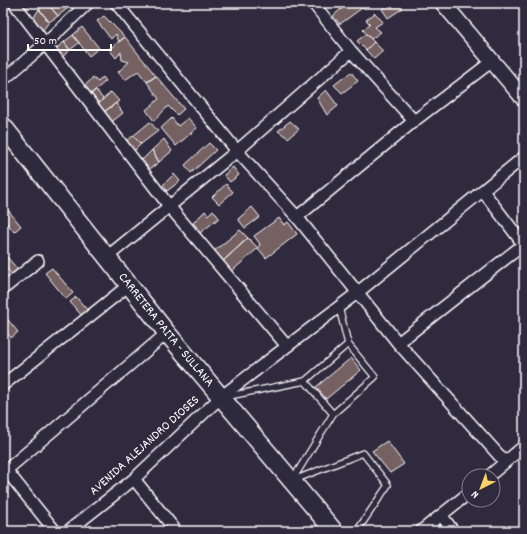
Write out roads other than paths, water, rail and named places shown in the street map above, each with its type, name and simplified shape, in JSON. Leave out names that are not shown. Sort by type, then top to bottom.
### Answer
[{"type":"main road","name":"CARRETERA PAITA - SULLANA","points":[[3,126],[167,332],[334,531]]},
{"type":"street","points":[[14,3],[169,206],[286,345]]},
{"type":"street","points":[[3,80],[45,44],[88,3]]},
{"type":"street","points":[[116,3],[237,151],[297,217],[398,343],[505,462]]},
{"type":"street","points":[[313,3],[351,51],[414,121]]},
{"type":"street","points":[[443,3],[491,62],[524,99]]},
{"type":"street","points":[[107,257],[237,151],[351,51]]},
{"type":"street","points":[[297,217],[414,121],[491,62]]},
{"type":"street","name":"AVENIDA ALEJANDRO DIOSES","points":[[68,531],[134,479],[222,397],[286,345],[357,293],[524,158]]},
{"type":"street","points":[[398,343],[524,244],[483,191]]},
{"type":"street","points":[[3,289],[38,261]]},
{"type":"street","points":[[3,385],[129,285]]},
{"type":"street","points":[[55,531],[4,471],[167,332]]},
{"type":"street","points":[[498,468],[524,446]]},
{"type":"street","points":[[134,479],[176,531]]},
{"type":"street","points":[[421,531],[461,500]]},
{"type":"street","points":[[442,516],[453,531]]},
{"type":"lane","points":[[292,481],[333,414],[376,377],[348,344],[339,307]]},
{"type":"lane","points":[[222,397],[306,381],[348,344]]},
{"type":"lane","points":[[306,381],[333,414]]},
{"type":"lane","points":[[292,481],[363,453],[388,485],[357,531]]}]
